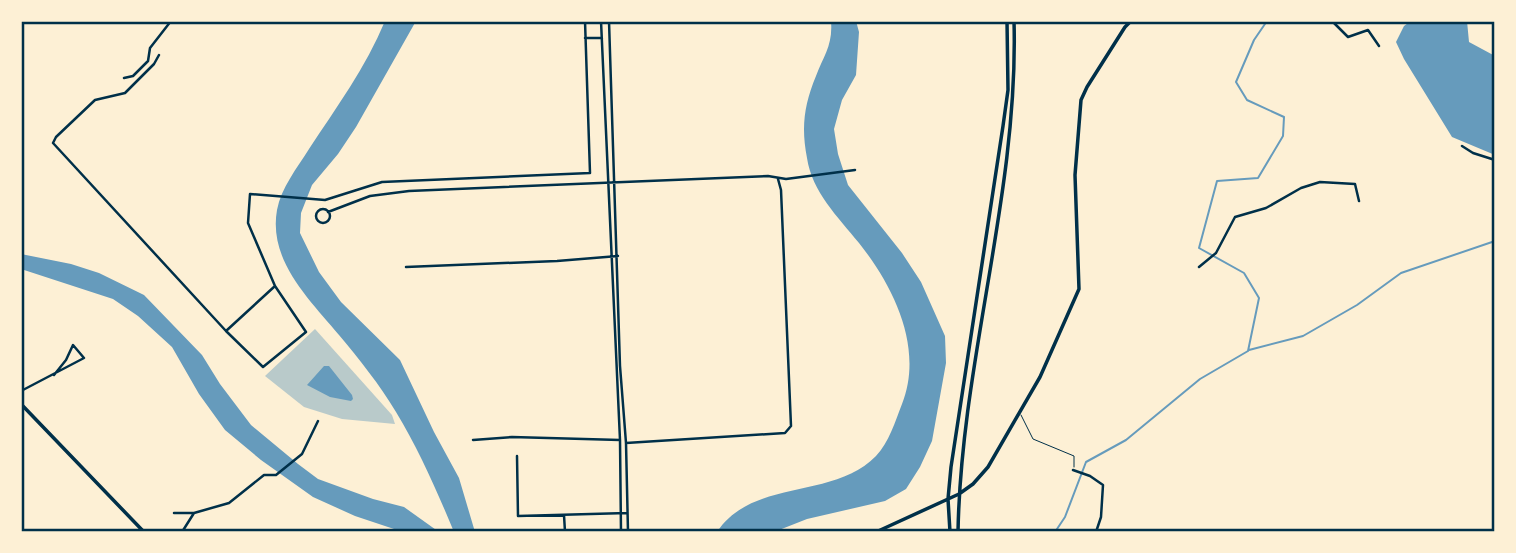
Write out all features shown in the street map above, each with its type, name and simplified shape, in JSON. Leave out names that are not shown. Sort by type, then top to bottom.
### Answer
[{"type":"street","points":[[124,78],[133,76],[148,61],[150,48],[171,21]]},
{"type":"street","points":[[159,55],[154,64],[125,93],[95,100],[53,143],[263,368],[306,332],[275,286],[248,223],[250,194],[325,200],[382,182],[590,173],[584,21]]},
{"type":"street","points":[[601,21],[613,257],[621,532]]},
{"type":"street","points":[[609,21],[628,532]]},
{"type":"street","points":[[950,532],[950,467],[1008,90],[1007,21]]},
{"type":"street","points":[[958,532],[960,462],[1000,204],[1012,107],[1016,62],[1014,21]]},
{"type":"street","points":[[876,532],[954,497],[973,484],[988,467],[1040,377],[1079,289],[1075,175],[1081,100],[1131,21]]},
{"type":"street","points":[[1332,21],[1348,37],[1368,30],[1379,46]]},
{"type":"street","points":[[585,38],[602,38]]},
{"type":"street","points":[[1005,106],[1012,107]]},
{"type":"street","points":[[1462,146],[1473,153],[1495,160]]},
{"type":"street","points":[[328,212],[382,193],[768,176],[778,179],[853,170]]},
{"type":"street","points":[[626,443],[789,431],[791,426],[781,190],[778,179]]},
{"type":"street","points":[[1199,267],[1216,253],[1235,217],[1266,208],[1301,188],[1320,183],[1355,184],[1359,201]]},
{"type":"street","points":[[406,267],[618,256]]},
{"type":"street","points":[[226,331],[275,286]]},
{"type":"street","points":[[21,391],[54,375],[84,358],[73,345],[66,360],[54,375]]},
{"type":"street","points":[[21,404],[143,532]]},
{"type":"street","points":[[174,513],[194,513],[229,503],[264,475],[275,475],[302,454],[318,421]]},
{"type":"street","points":[[473,440],[620,440]]},
{"type":"street","points":[[517,456],[519,516],[628,513]]},
{"type":"street","points":[[1073,470],[1103,485],[1101,517],[1096,532]]},
{"type":"street","points":[[182,532],[194,513]]},
{"type":"street","points":[[564,514],[565,532]]},
{"type":"lane","points":[[1020,412],[1034,439],[1074,456],[1073,470]]},
{"type":"shaded area","points":[[315,329],[392,415],[395,424],[342,419],[304,407],[265,376]]},
{"type":"water","points":[[385,21],[416,21],[356,127],[312,185],[301,213],[300,233],[319,272],[341,302],[400,360],[459,478],[475,532],[454,532],[427,471],[396,412],[362,363],[304,294],[285,263],[276,229],[277,210],[282,194],[360,71]]},
{"type":"water","points":[[831,21],[856,21],[859,32],[856,75],[842,100],[834,129],[838,154],[848,185],[902,253],[921,282],[945,336],[946,363],[932,441],[906,489],[885,501],[807,519],[774,532],[717,532],[732,515],[751,504],[838,479],[858,470],[876,456],[891,432],[908,383],[907,340],[894,299],[872,260],[820,193],[807,158],[804,136],[806,107],[829,43]]},
{"type":"water","points":[[1411,21],[1467,21],[1469,42],[1495,56],[1495,155],[1452,137],[1396,42],[1404,26]]},
{"type":"water","points":[[21,254],[71,264],[99,273],[144,295],[202,355],[251,425],[298,464],[318,479],[404,507],[439,532],[403,532],[355,516],[313,497],[225,430],[199,394],[172,347],[138,316],[113,299],[21,269]]},
{"type":"water","points":[[324,366],[329,366],[352,395],[351,401],[330,397],[307,385]]},
{"type":"waterway","points":[[1055,532],[1065,517],[1086,462],[1126,440],[1200,379],[1248,351],[1259,298],[1244,273],[1199,248],[1217,181],[1258,178],[1283,136],[1284,117],[1247,100],[1236,82],[1254,40],[1267,21]]},
{"type":"waterway","points":[[1249,350],[1303,336],[1357,305],[1401,273],[1495,241]]}]
